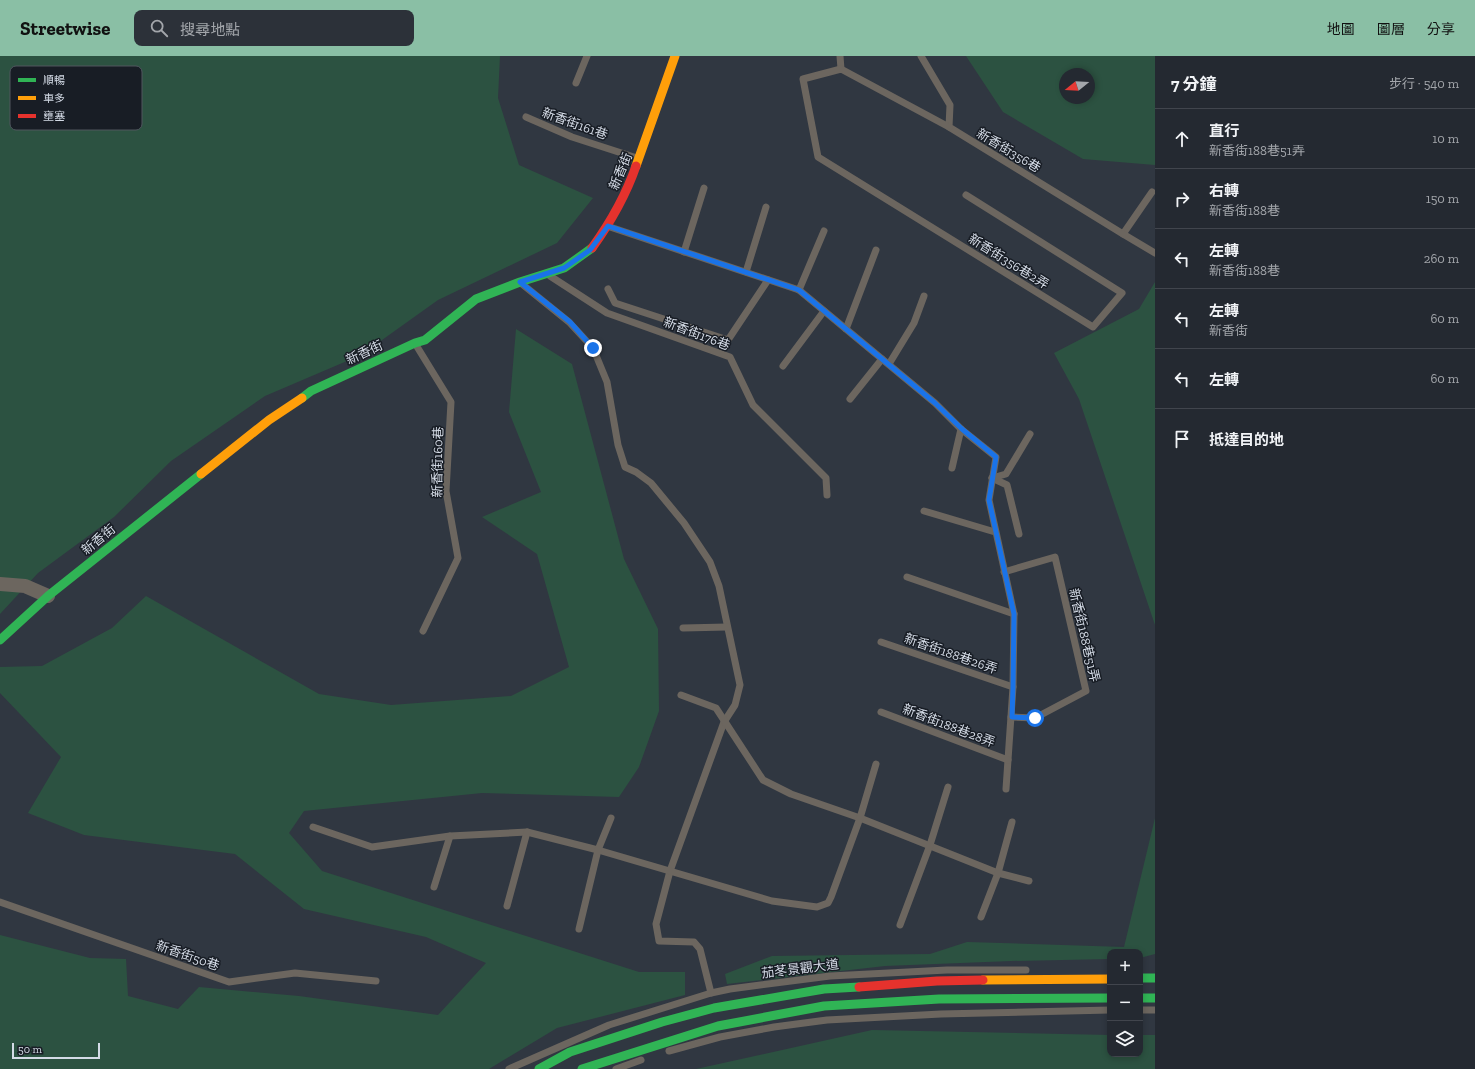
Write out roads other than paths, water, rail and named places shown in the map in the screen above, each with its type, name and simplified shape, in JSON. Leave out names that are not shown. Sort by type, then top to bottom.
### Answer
[{"type":"street","name":"新香街","points":[[0,640],[48,596],[269,420],[310,391],[415,343],[425,340],[476,299],[520,282],[564,268],[590,250],[608,226],[632,181],[675,56]]},
{"type":"street","points":[[0,584],[25,586],[48,596]]},
{"type":"street","points":[[1143,978],[1155,978]]},
{"type":"street","name":"茄苳景觀大道","points":[[539,1069],[570,1052],[662,1022],[714,1008],[824,989],[938,981],[1107,979]]},
{"type":"street","points":[[582,1069],[718,1026],[824,1006],[939,1000],[1107,998]]},
{"type":"street","points":[[1143,998],[1155,998]]},
{"type":"lane","points":[[576,83],[587,56]]},
{"type":"lane","points":[[840,56],[841,69],[949,127],[950,105],[921,56]]},
{"type":"lane","name":"新香街356巷2弄","points":[[841,69],[803,79],[818,156],[1093,327],[1122,293],[966,195]]},
{"type":"lane","name":"新香街161巷","points":[[526,117],[572,137],[640,158]]},
{"type":"lane","name":"新香街356巷","points":[[949,127],[1155,253]]},
{"type":"lane","points":[[684,252],[704,188]]},
{"type":"lane","points":[[1123,234],[1152,192]]},
{"type":"lane","points":[[746,272],[766,207]]},
{"type":"lane","points":[[608,226],[799,290],[889,364],[996,457],[989,500],[1014,614],[1012,717],[1006,790]]},
{"type":"lane","points":[[799,290],[824,230]]},
{"type":"lane","points":[[846,329],[876,250]]},
{"type":"lane","name":"新香街176巷","points":[[546,274],[607,313],[730,357],[753,405],[826,478],[827,495]]},
{"type":"lane","points":[[608,289],[615,304],[728,340],[768,280]]},
{"type":"lane","points":[[520,282],[570,322],[593,348],[606,382],[618,445],[625,467],[636,472],[651,483],[684,523],[710,562],[718,586],[740,685],[736,705],[724,722],[670,871],[656,924],[659,941],[694,942],[700,949],[711,993]]},
{"type":"lane","points":[[889,364],[914,324],[924,296]]},
{"type":"lane","points":[[783,366],[824,311]]},
{"type":"lane","name":"新香街160巷","points":[[415,343],[451,402],[446,491],[458,558],[422,631]]},
{"type":"lane","points":[[850,399],[882,359]]},
{"type":"lane","points":[[952,468],[962,429]]},
{"type":"lane","points":[[992,478],[1006,474],[1030,434]]},
{"type":"lane","points":[[992,478],[1007,485],[1019,534]]},
{"type":"lane","points":[[924,511],[995,532]]},
{"type":"lane","name":"新香街188巷51弄","points":[[1004,572],[1055,557],[1086,691],[1035,718],[1012,717]]},
{"type":"lane","points":[[907,577],[1014,614]]},
{"type":"lane","points":[[683,628],[727,627]]},
{"type":"lane","name":"新香街188巷26弄","points":[[881,642],[1013,687]]},
{"type":"lane","points":[[681,695],[716,708],[763,780],[791,794],[860,818],[998,873],[1029,881]]},
{"type":"lane","name":"新香街188巷28弄","points":[[880,712],[1008,760]]},
{"type":"lane","points":[[313,827],[372,847],[450,836],[527,832],[598,850],[772,901],[817,906],[828,903],[832,897],[860,818],[876,764]]},
{"type":"lane","points":[[900,925],[930,845],[948,787]]},
{"type":"lane","points":[[579,929],[598,850],[611,818]]},
{"type":"lane","points":[[981,917],[998,873],[1012,822]]},
{"type":"lane","points":[[507,906],[527,832]]},
{"type":"lane","points":[[434,887],[450,836]]},
{"type":"lane","name":"新香街50巷","points":[[0,902],[229,982],[294,973],[376,981]]},
{"type":"lane","name":"茄苳景觀大道","points":[[509,1069],[609,1025],[711,993],[730,989],[830,976],[947,970],[1032,970]]},
{"type":"lane","points":[[663,1052],[720,1037],[827,1020],[942,1014],[1107,1010]]},
{"type":"lane","points":[[1143,1010],[1155,1010]]},
{"type":"lane","points":[[616,1069],[650,1057]]}]
